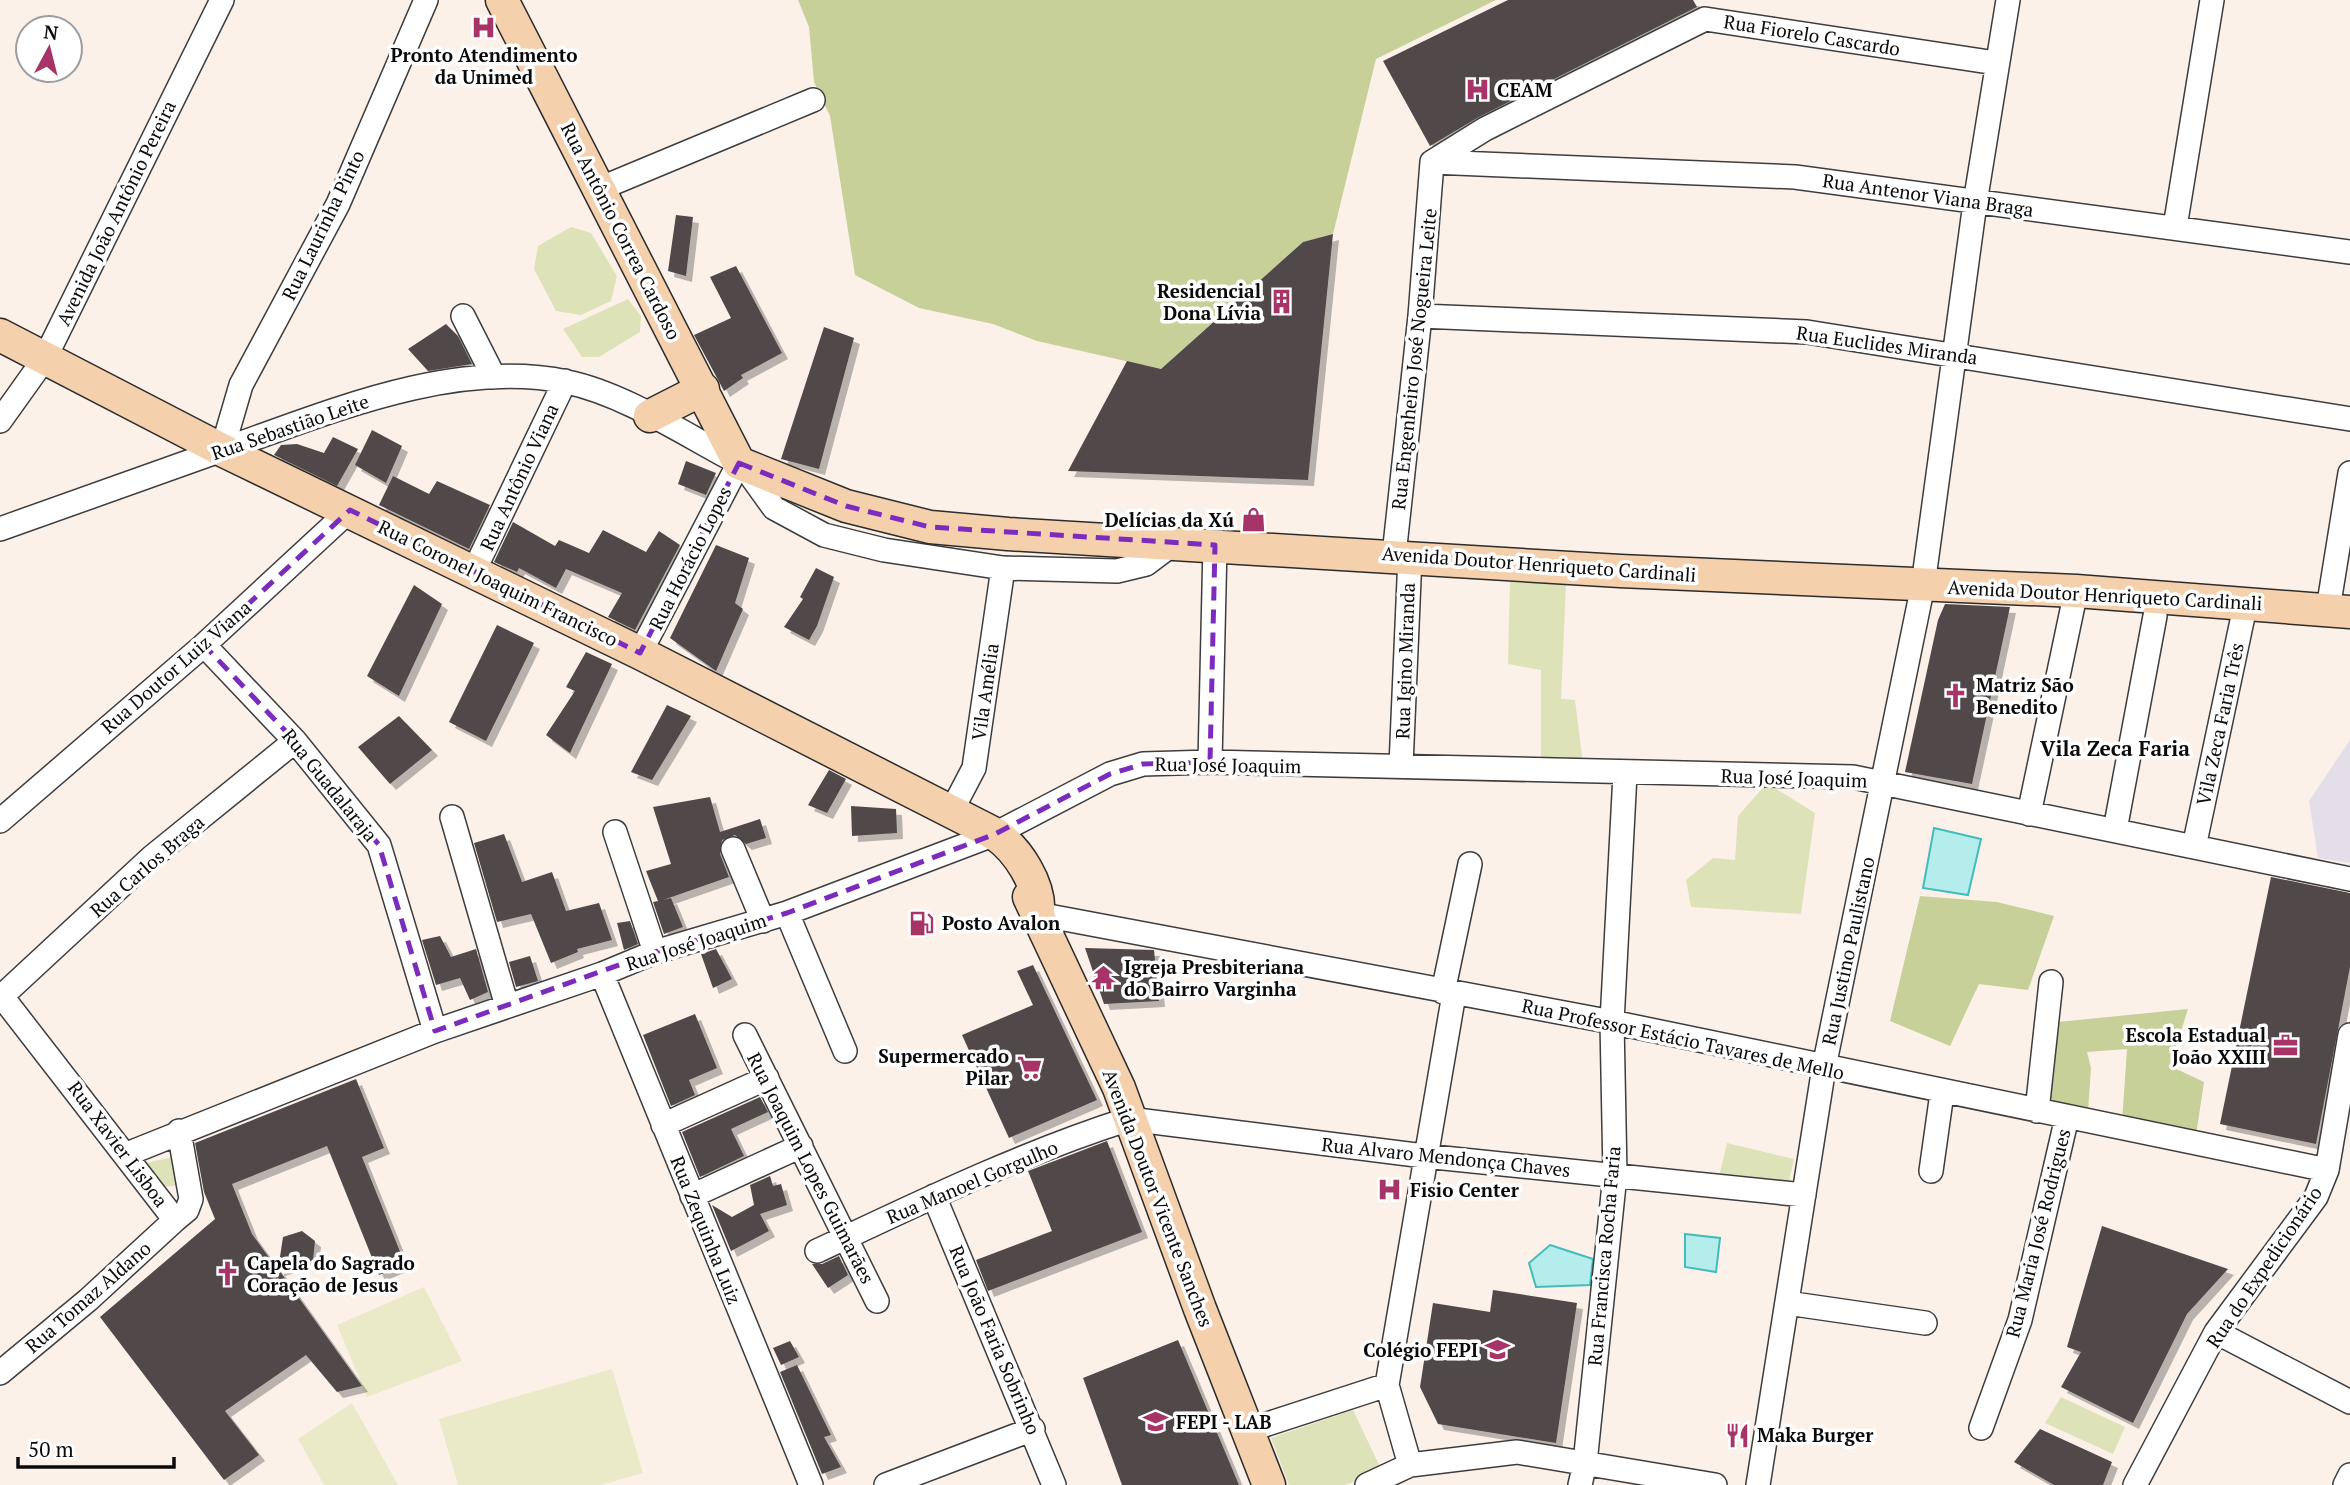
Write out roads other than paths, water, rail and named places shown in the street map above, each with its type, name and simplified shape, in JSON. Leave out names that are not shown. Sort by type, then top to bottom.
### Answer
[{"type":"main road","name":"Rua Antônio Correa Cardoso","points":[[502,0],[741,464]]},
{"type":"main road","name":"Rua Coronel Joaquim Francisco","points":[[0,335],[222,450],[640,653],[995,834]]},
{"type":"main road","points":[[650,416],[703,389]]},
{"type":"main road","name":"Avenida Doutor Henriqueto Cardinali","points":[[741,464],[846,506],[930,527],[1620,571],[2076,591],[2339,611]]},
{"type":"main road","name":"Avenida Doutor Vicente Sanches","points":[[995,834],[1011,845],[1040,898],[1038,914],[1119,1088],[1200,1309],[1269,1485]]},
{"type":"street","name":"Avenida João Antônio Pereira","points":[[0,421],[45,358],[222,0]]},
{"type":"street","name":"Rua Laurinha Pinto","points":[[222,450],[241,385],[338,204],[426,0]]},
{"type":"street","name":"Rua Justino Paulistano","points":[[1758,1485],[1824,1067],[1923,585],[1953,354],[2007,0]]},
{"type":"street","points":[[2175,227],[2212,0]]},
{"type":"street","name":"Rua Fiorelo Cascardo","points":[[1432,162],[1485,129],[1705,19],[1996,63]]},
{"type":"street","points":[[599,189],[813,100]]},
{"type":"street","points":[[1485,129],[1503,167]]},
{"type":"street","name":"Rua Antenor Viana Braga","points":[[1432,162],[1795,177],[2350,252]]},
{"type":"street","name":"Rua Engenheiro José Nogueira Leite","points":[[1402,556],[1432,162]]},
{"type":"street","points":[[463,316],[494,377]]},
{"type":"street","name":"Rua Euclides Miranda","points":[[1420,316],[1807,332],[2350,418]]},
{"type":"street","name":"Rua Sebastião Leite","points":[[0,529],[349,403],[414,388],[494,377],[565,381],[589,387],[741,464]]},
{"type":"street","name":"Rua Antônio Viana","points":[[473,573],[565,381]]},
{"type":"street","points":[[741,464],[774,508],[824,535],[884,550],[1003,568],[1117,571],[1146,564],[1174,543]]},
{"type":"street","name":"Rua Horácio Lopes","points":[[640,653],[741,464]]},
{"type":"street","points":[[2339,611],[2350,473]]},
{"type":"street","name":"Rua Doutor Luiz Viana","points":[[0,821],[204,645],[350,510]]},
{"type":"street","points":[[1210,762],[1215,545]]},
{"type":"street","name":"Rua Igino Miranda","points":[[1401,766],[1402,556]]},
{"type":"street","name":"Vila Amélia","points":[[952,810],[974,768],[1003,568]]},
{"type":"street","points":[[2029,814],[2076,591]]},
{"type":"street","name":"Vila Zeca Faria Três","points":[[2194,847],[2246,602]]},
{"type":"street","points":[[2115,830],[2155,616]]},
{"type":"street","name":"Rua Guadalaraja","points":[[204,645],[295,741],[379,845],[435,1031]]},
{"type":"street","name":"Rua Carlos Braga","points":[[1,995],[152,857],[295,741]]},
{"type":"street","name":"Rua José Joaquim","points":[[127,1154],[435,1031],[602,974],[655,952],[787,913],[995,834],[1110,774],[1143,764],[1210,762],[1625,774],[1853,777],[2350,879]]},
{"type":"street","name":"Rua Francisca Rocha Faria","points":[[1583,1474],[1615,1175],[1612,1022],[1625,774]]},
{"type":"street","points":[[452,817],[507,1006]]},
{"type":"street","points":[[615,832],[655,952]]},
{"type":"street","points":[[733,849],[763,921]]},
{"type":"street","points":[[1410,1465],[1387,1385],[1469,864]]},
{"type":"street","points":[[787,913],[845,1051]]},
{"type":"street","name":"Rua Professor Estácio Tavares de Mello","points":[[1038,914],[1612,1022],[1942,1093],[2327,1170]]},
{"type":"street","name":"Rua Zequinha Luiz","points":[[602,974],[811,1485]]},
{"type":"street","points":[[2037,1111],[2052,982]]},
{"type":"street","name":"Rua Xavier Lisboa","points":[[1,995],[127,1154],[175,1220],[187,1209],[191,1199],[179,1131]]},
{"type":"street","name":"Rua Joaquim Lopes Guimarães","points":[[745,1035],[877,1301]]},
{"type":"street","name":"Rua do Expedicionário","points":[[2136,1485],[2216,1332],[2316,1197],[2327,1170],[2350,1038]]},
{"type":"street","points":[[663,1125],[767,1078]]},
{"type":"street","points":[[1931,1171],[1942,1093]]},
{"type":"street","name":"Rua Maria José Rodrigues","points":[[1981,1429],[2020,1320],[2067,1117]]},
{"type":"street","name":"Rua Alvaro Mendonça Chaves","points":[[1129,1119],[1424,1156],[1804,1195]]},
{"type":"street","name":"Rua Manoel Gorgulho","points":[[817,1251],[934,1196],[1092,1131],[1129,1119]]},
{"type":"street","points":[[692,1196],[800,1146]]},
{"type":"street","name":"Rua João Faria Sobrinho","points":[[934,1196],[1054,1485]]},
{"type":"street","name":"Rua Tomaz Aldano","points":[[0,1373],[88,1300],[175,1220]]},
{"type":"street","points":[[1787,1303],[1925,1323]]},
{"type":"street","points":[[2216,1332],[2350,1402]]},
{"type":"street","points":[[1249,1430],[1387,1385]]},
{"type":"street","points":[[886,1485],[1033,1429]]},
{"type":"street","points":[[1367,1485],[1410,1465],[1517,1452],[1583,1474],[1715,1485]]},
{"type":"street","points":[[2345,1485],[2350,1475]]},
{"type":"water","points":[[1934,828],[1981,839],[1968,895],[1923,888]]},
{"type":"water","points":[[1685,1234],[1720,1238],[1716,1272],[1685,1267]]},
{"type":"water","points":[[1550,1245],[1593,1259],[1590,1285],[1536,1287],[1529,1263]]},
{"type":"place","name":"Pronto Atendimento da Unimed","points":[[484,27]]},
{"type":"place","name":"CEAM","points":[[1477,90]]},
{"type":"place","name":"Residencial Dona Lívia","points":[[1281,302]]},
{"type":"place","name":"Delícias da Xú","points":[[1254,520]]},
{"type":"place","name":"Matriz São Benedito","points":[[1956,696]]},
{"type":"place","name":"Posto Avalon","points":[[922,923]]},
{"type":"place","name":"Igreja Presbiteriana do Bairro Varginha","points":[[1104,978]]},
{"type":"place","name":"Escola Estadual João XXIII","points":[[2286,1046]]},
{"type":"place","name":"Supermercado Pilar","points":[[1029,1067]]},
{"type":"place","name":"Fisio Center","points":[[1390,1190]]},
{"type":"place","name":"Capela do Sagrado Coração de Jesus","points":[[227,1274]]},
{"type":"place","name":"Colégio FEPI","points":[[1498,1350]]},
{"type":"place","name":"FEPI - LAB","points":[[1156,1422]]},
{"type":"place","name":"Maka Burger","points":[[1737,1435]]},
{"type":"district","name":"Vila Zeca Faria","points":[[2115,749]]}]
